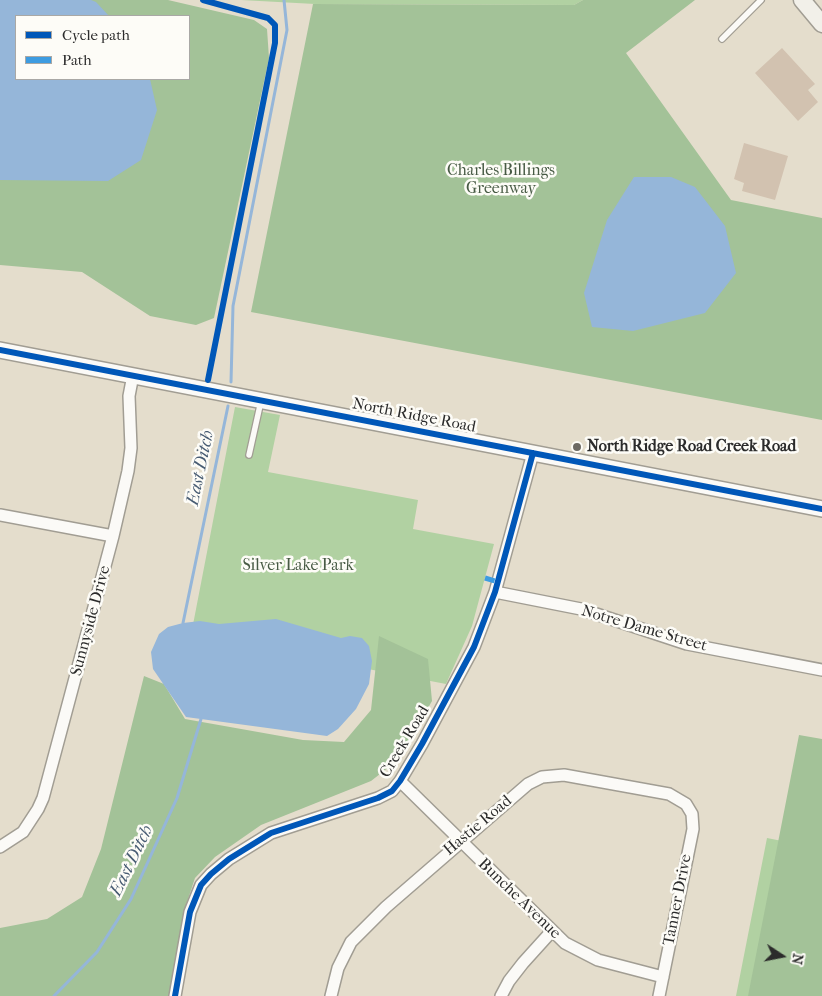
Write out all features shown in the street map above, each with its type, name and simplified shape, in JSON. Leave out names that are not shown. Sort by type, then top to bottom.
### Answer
[{"type":"main road","points":[[809,5],[822,24]]},
{"type":"street","name":"North Ridge Road","points":[[0,350],[822,509]]},
{"type":"street","name":"Sunnyside Drive","points":[[0,847],[23,832],[43,798],[113,536],[128,471],[131,448],[129,396],[133,376]]},
{"type":"street","name":"Creek Road","points":[[175,996],[190,912],[201,885],[211,874],[228,859],[271,833],[378,798],[392,791],[400,781],[470,654],[495,592],[533,453]]},
{"type":"street","points":[[0,515],[113,536]]},
{"type":"street","name":"Notre Dame Street","points":[[495,592],[590,612],[687,644],[822,670]]},
{"type":"street","name":"Hastie Road","points":[[331,996],[342,958],[358,934],[460,841],[528,784],[542,777],[564,775],[669,794],[686,804]]},
{"type":"street","name":"Bunche Avenue","points":[[400,781],[551,932],[565,943],[598,960],[663,977]]},
{"type":"street","name":"Tanner Drive","points":[[659,996],[693,829],[692,814],[686,804]]},
{"type":"street","points":[[502,996],[509,981],[551,932]]},
{"type":"lane","points":[[722,39],[761,0]]},
{"type":"lane","points":[[249,455],[261,400]]},
{"type":"green space","points":[[0,0],[168,0],[254,20],[267,29],[269,58],[214,318],[196,325],[150,316],[82,272],[0,265]]},
{"type":"green space","points":[[241,0],[583,0],[574,5],[315,4]]},
{"type":"green space","name":"Charles Billings Greenway","points":[[583,0],[695,0],[626,53],[731,200],[822,218],[822,420],[251,312],[313,4],[574,5]]},
{"type":"green space","name":"Silver Lake Park","points":[[235,407],[280,415],[268,472],[418,500],[413,529],[494,544],[472,626],[446,684],[191,635]]},
{"type":"green space","points":[[379,636],[428,659],[432,701],[398,760],[371,781],[261,825],[215,857],[195,878],[184,911],[169,996],[0,996],[0,928],[47,919],[82,897],[101,849],[144,676],[164,684],[185,719],[303,740],[344,742],[371,710]]},
{"type":"green space","points":[[799,735],[822,739],[822,996],[748,996]]},
{"type":"green space","points":[[767,838],[822,849],[822,996],[736,996]]},
{"type":"water","points":[[0,0],[91,0],[96,2],[108,15],[15,15],[15,80],[150,80],[157,110],[141,160],[108,181],[0,180]]},
{"type":"water","points":[[634,177],[671,177],[695,187],[725,226],[736,273],[705,313],[633,331],[592,327],[584,293],[607,220]]},
{"type":"water","points":[[276,619],[341,638],[350,636],[362,638],[369,646],[372,661],[369,684],[356,709],[338,729],[327,736],[186,717],[153,669],[151,652],[159,634],[168,627],[183,623],[200,621],[219,624]]},
{"type":"building","points":[[782,48],[815,84],[808,90],[818,102],[798,121],[755,73]]},
{"type":"building","points":[[744,143],[788,156],[775,200],[742,191],[744,183],[734,179]]},
{"type":"waterway","name":"East Ditch","points":[[231,382],[233,306],[287,30],[284,0]]},
{"type":"waterway","name":"East Ditch","points":[[183,623],[228,406]]},
{"type":"waterway","name":"East Ditch","points":[[54,996],[97,952],[131,899],[177,798],[201,719]]},
{"type":"marked path","points":[[485,578],[498,582]]},
{"type":"cycle path","points":[[203,0],[268,18],[275,25],[275,43],[208,380]]},
{"type":"cycle path","points":[[0,350],[822,509]]},
{"type":"cycle path","points":[[175,996],[190,912],[201,885],[211,874],[229,859],[271,833],[378,798],[392,791],[400,781],[474,647],[495,592],[533,453]]},
{"type":"place","name":"North Ridge Road Creek Road","points":[[577,447]]}]
